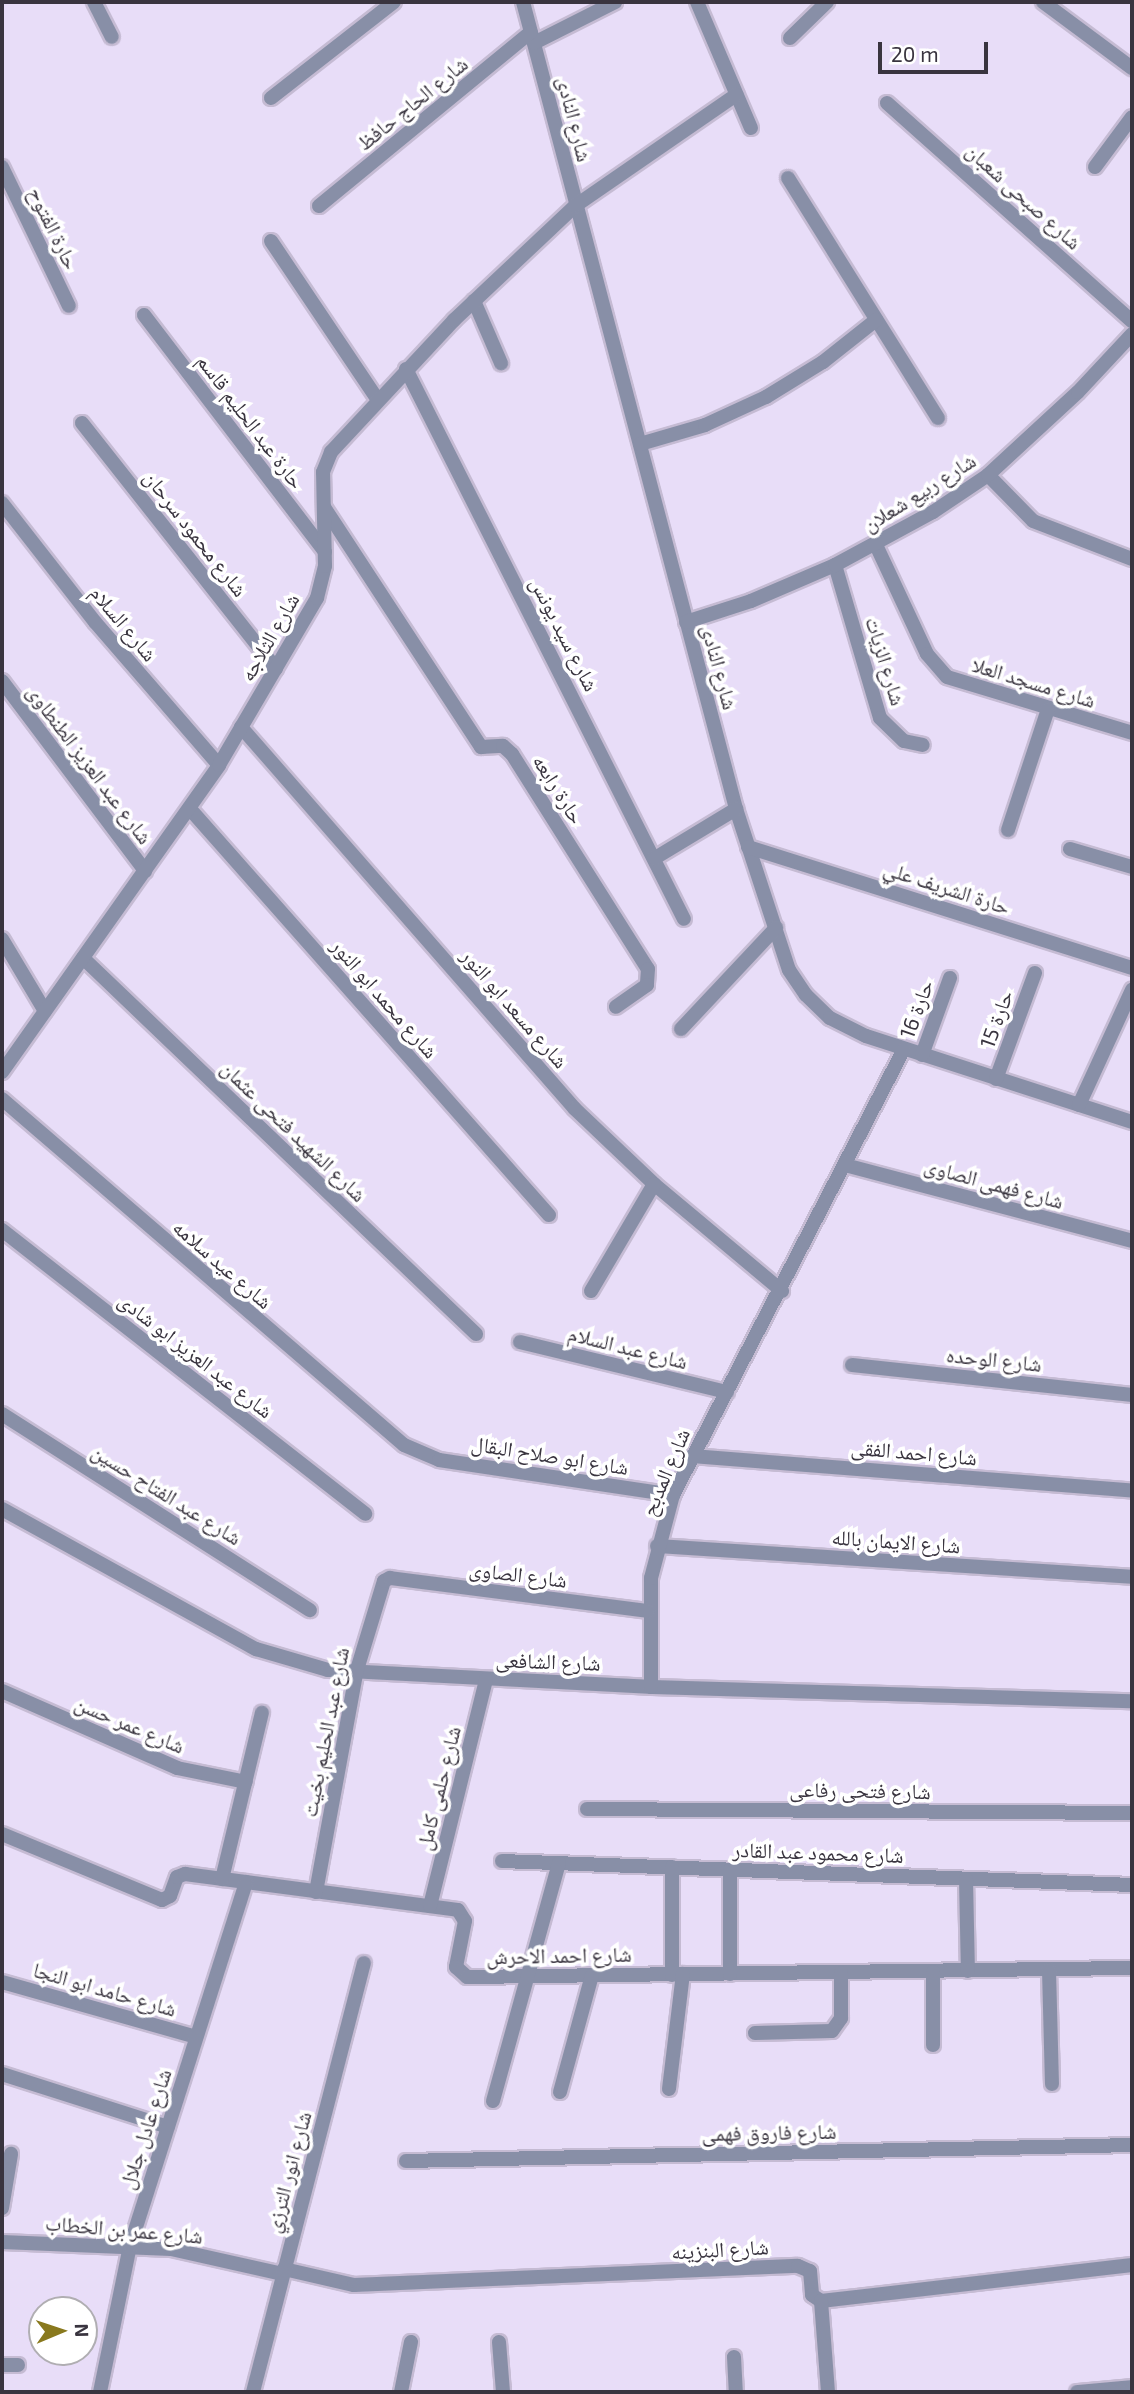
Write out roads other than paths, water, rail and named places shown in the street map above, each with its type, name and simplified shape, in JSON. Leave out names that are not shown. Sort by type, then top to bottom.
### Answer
[{"type":"street","points":[[94,2],[113,37]]},
{"type":"street","points":[[271,98],[394,2]]},
{"type":"street","name":"شارع النادى","points":[[523,2],[736,809],[789,970],[806,995],[830,1018],[904,1049],[1132,1122]]},
{"type":"street","name":"شارع الحاج حافظ","points":[[319,206],[532,38],[615,2]]},
{"type":"street","points":[[697,2],[751,128]]},
{"type":"street","points":[[790,38],[827,2]]},
{"type":"street","points":[[1043,2],[1132,68]]},
{"type":"street","name":"شارع الثلاجه","points":[[2,1072],[190,809],[219,765],[317,598],[325,552],[321,503],[323,472],[331,452],[406,369],[576,206],[736,95]]},
{"type":"street","name":"شارع صبحى شعبان","points":[[887,103],[1132,320]]},
{"type":"street","points":[[1095,167],[1132,117]]},
{"type":"street","name":"حارة الفتوح","points":[[2,167],[69,306]]},
{"type":"street","points":[[788,178],[938,418]]},
{"type":"street","points":[[271,241],[377,399]]},
{"type":"street","points":[[474,301],[501,363]]},
{"type":"street","name":"حارة عبد الحليم قاسم","points":[[144,315],[325,552]]},
{"type":"street","points":[[640,444],[705,425],[766,397],[823,362],[876,320]]},
{"type":"street","name":"شارع ربيع شعلان","points":[[686,622],[751,601],[835,565],[876,545],[988,475],[1078,393],[1132,334]]},
{"type":"street","name":"شارع سيد يونس","points":[[406,369],[684,919]]},
{"type":"street","name":"شارع محمود سرحان","points":[[82,424],[276,669]]},
{"type":"street","points":[[988,475],[1032,521],[1132,559]]},
{"type":"street","name":"شارع السلام","points":[[2,503],[95,622],[219,765]]},
{"type":"street","name":"حارة رابعه","points":[[321,503],[481,747],[503,746],[512,754],[648,969],[648,985],[616,1007]]},
{"type":"street","name":"شارع مسجد العلا","points":[[876,545],[927,654],[947,677],[1132,733]]},
{"type":"street","name":"شارع الزيات","points":[[835,565],[880,718],[904,741],[923,746]]},
{"type":"street","name":"شارع عبد العزيز الطنطاوى","points":[[2,681],[145,872]]},
{"type":"street","points":[[1008,830],[1048,709]]},
{"type":"street","name":"شارع مسعد ابو النور","points":[[241,727],[575,1110],[654,1184],[782,1291]]},
{"type":"street","name":"شارع محمد ابو النور","points":[[190,809],[549,1215]]},
{"type":"street","points":[[655,858],[736,809]]},
{"type":"street","name":"حارة الشريف علي","points":[[748,847],[1132,968]]},
{"type":"street","points":[[1070,849],[1132,867]]},
{"type":"street","points":[[681,1029],[776,928]]},
{"type":"street","points":[[2,939],[45,1010]]},
{"type":"street","name":"شارع الشهيد فتحى عثمان","points":[[83,958],[476,1334]]},
{"type":"street","name":"حارة 15","points":[[996,1079],[1035,973]]},
{"type":"street","name":"حارة 16","points":[[922,1055],[950,978]]},
{"type":"street","points":[[1079,1105],[1132,990]]},
{"type":"street","name":"شارع المدبح","points":[[651,1687],[648,1611],[657,1546],[673,1495],[782,1291],[904,1049]]},
{"type":"street","name":"شارع عيد سلامه","points":[[2,1099],[388,1434],[421,1453]]},
{"type":"street","name":"شارع فهمى الصاوى","points":[[845,1165],[1132,1241]]},
{"type":"street","points":[[591,1291],[654,1184]]},
{"type":"street","name":"شارع عبد العزيز ابو شادى","points":[[2,1230],[365,1514]]},
{"type":"street","name":"شارع عبد السلام","points":[[520,1342],[727,1392]]},
{"type":"street","name":"شارع الوحده","points":[[852,1365],[1132,1395]]},
{"type":"street","name":"شارع عبد الفتاح حسين","points":[[2,1414],[310,1610]]},
{"type":"street","name":"شارع ابو صلاح البقال","points":[[421,1453],[673,1495]]},
{"type":"street","name":"شارع احمد الفقى","points":[[692,1456],[1132,1491]]},
{"type":"street","name":"شارع الشافعى","points":[[2,1509],[256,1649],[288,1661],[355,1673],[651,1687],[1132,1701]]},
{"type":"street","name":"شارع الايمان بالله","points":[[657,1546],[1132,1577]]},
{"type":"street","name":"شارع الصاوى","points":[[384,1581],[390,1578],[648,1611]]},
{"type":"street","name":"شارع عبد الحليم بخيت","points":[[316,1892],[355,1673],[384,1581]]},
{"type":"street","name":"شارع حلمى كامل","points":[[430,1906],[486,1680]]},
{"type":"street","name":"شارع عمر حسن","points":[[2,1691],[177,1768],[246,1782]]},
{"type":"street","points":[[222,1880],[262,1713]]},
{"type":"street","name":"شارع فتحى رفاعى","points":[[587,1808],[1132,1813]]},
{"type":"street","name":"شارع احمد الاحرش","points":[[2,1834],[158,1899],[170,1896],[180,1874],[458,1910],[465,1916],[456,1962],[459,1973],[467,1977],[1132,1968]]},
{"type":"street","name":"شارع محمود عبد القادر","points":[[502,1861],[1132,1885]]},
{"type":"street","points":[[493,2101],[559,1863]]},
{"type":"street","points":[[669,2089],[678,1975],[672,1867]]},
{"type":"street","points":[[730,1870],[730,1974]]},
{"type":"street","points":[[967,1879],[968,1971]]},
{"type":"street","name":"شارع عادل جلال","points":[[100,2392],[130,2246],[246,1882]]},
{"type":"street","name":"شارع انور الترزي","points":[[253,2392],[364,1963]]},
{"type":"street","points":[[1049,1970],[1052,2084]]},
{"type":"street","points":[[933,1972],[933,2045]]},
{"type":"street","points":[[755,2033],[832,2031],[841,2018],[841,1973]]},
{"type":"street","points":[[560,2092],[593,1975]]},
{"type":"street","name":"شارع حامد ابو النجا","points":[[2,1982],[196,2037]]},
{"type":"street","points":[[2,2074],[168,2127]]},
{"type":"street","name":"شارع فاروق فهمى","points":[[406,2161],[1132,2145]]},
{"type":"street","points":[[2,2208],[11,2154]]},
{"type":"street","name":"شارع عمر بن الخطاب","points":[[2,2242],[171,2249],[284,2271]]},
{"type":"street","points":[[828,2392],[821,2301],[1132,2265]]},
{"type":"street","name":"شارع البنزينه","points":[[284,2271],[354,2285],[798,2266],[810,2271],[812,2295],[821,2301]]},
{"type":"street","points":[[401,2392],[411,2342]]},
{"type":"street","points":[[499,2342],[503,2392]]},
{"type":"street","points":[[734,2357],[736,2392]]},
{"type":"street","points":[[2,2365],[18,2365]]},
{"type":"street","points":[[1077,2392],[1132,2387]]}]
